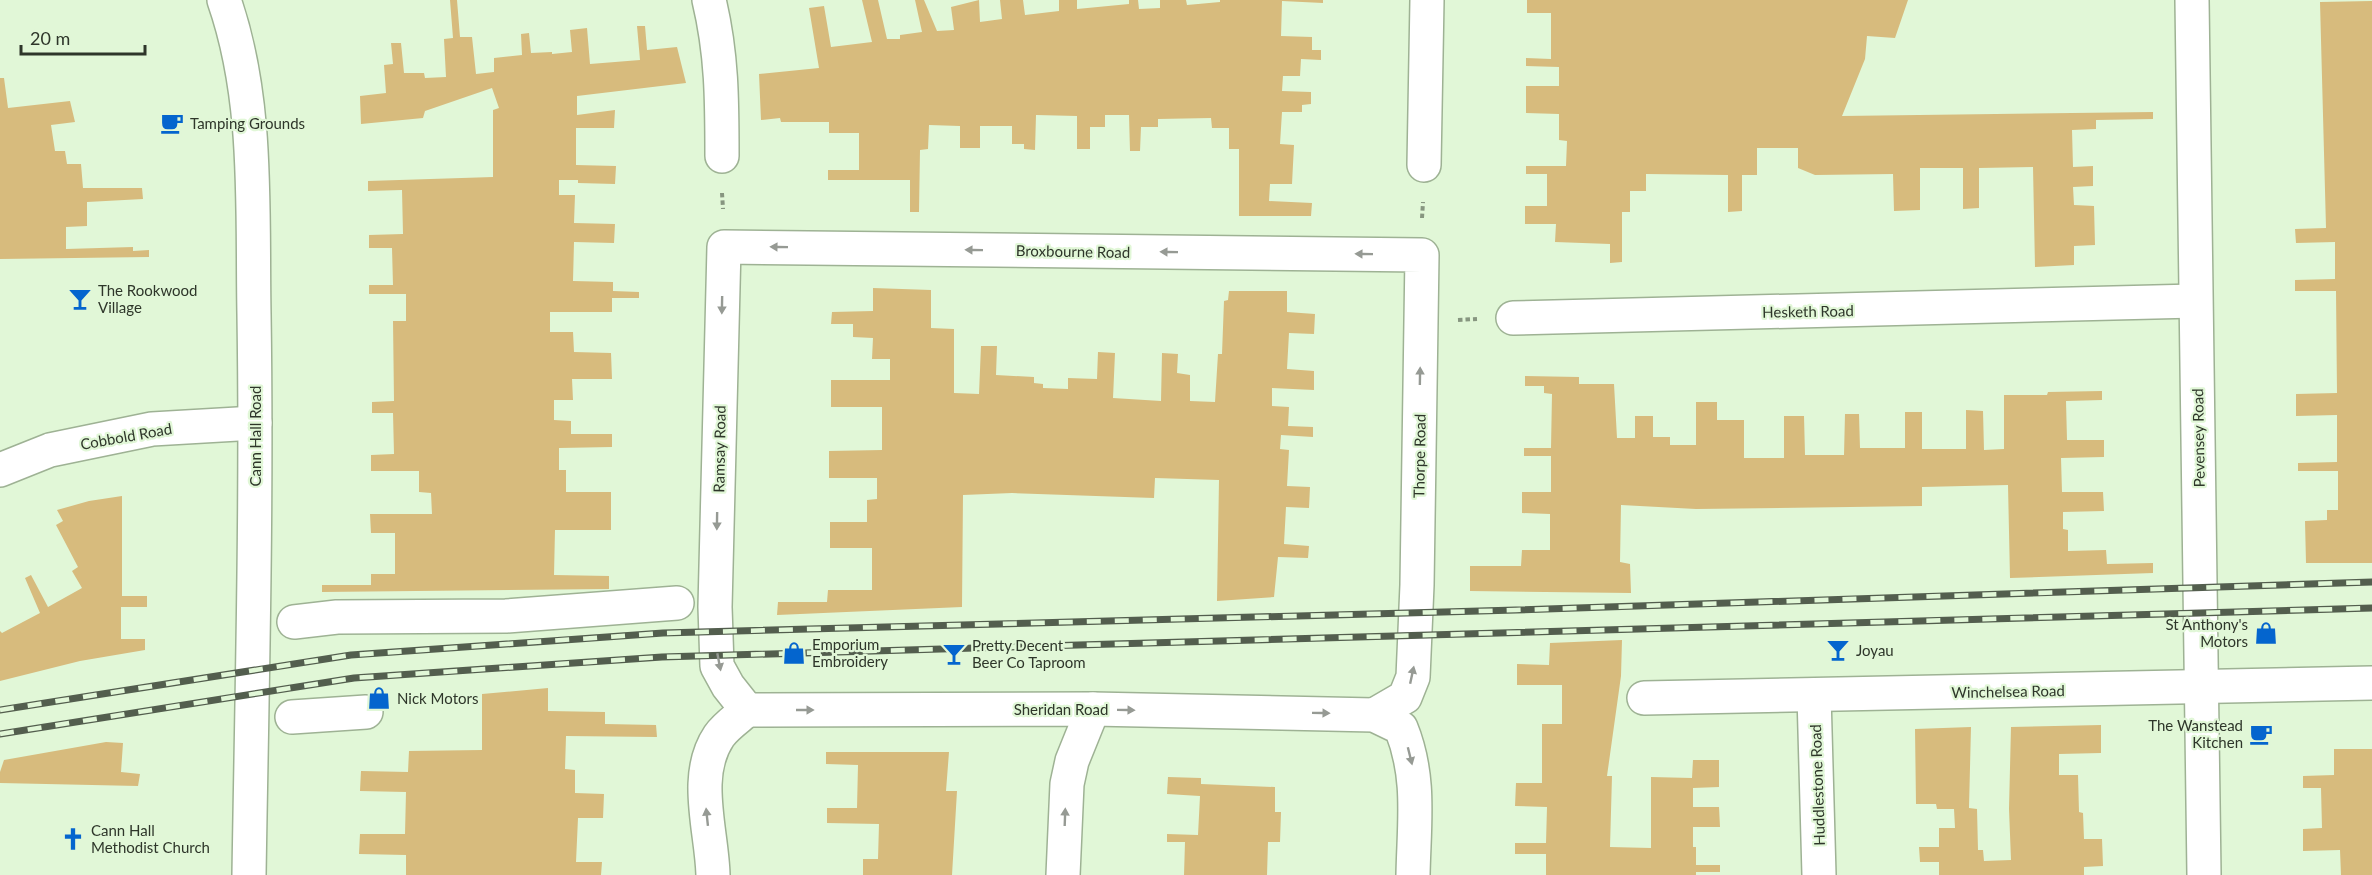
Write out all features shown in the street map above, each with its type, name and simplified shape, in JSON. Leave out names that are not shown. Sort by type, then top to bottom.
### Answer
[{"type":"street","name":"Cann Hall Road","points":[[224,0],[236,33],[245,83],[252,167],[255,423],[249,875]]},
{"type":"street","points":[[709,0],[718,36],[722,88],[722,156]]},
{"type":"street","points":[[1424,165],[1427,0]]},
{"type":"street","name":"Pevensey Road","points":[[2192,0],[2204,875]]},
{"type":"street","name":"Broxbourne Road","points":[[724,247],[1422,255]]},
{"type":"street","name":"Ramsay Road","points":[[724,247],[715,607],[717,666],[728,686],[747,710]]},
{"type":"street","name":"Thorpe Road","points":[[1374,715],[1405,697],[1413,677],[1418,573],[1422,255]]},
{"type":"street","name":"Hesketh Road","points":[[1513,318],[2195,301]]},
{"type":"street","name":"Cobbold Road","points":[[0,470],[50,450],[152,429],[255,423]]},
{"type":"street","points":[[294,622],[337,617],[506,616],[677,603]]},
{"type":"street","name":"Winchelsea Road","points":[[1644,698],[2372,683]]},
{"type":"street","name":"Huddlestone Road","points":[[1814,695],[1819,875]]},
{"type":"street","points":[[1063,875],[1067,784],[1072,761],[1093,709]]},
{"type":"street","name":"Sheridan Road","points":[[747,710],[1093,709],[1374,715]]},
{"type":"street","points":[[713,875],[705,795],[708,762],[719,736],[747,710]]},
{"type":"street","points":[[292,717],[366,712]]},
{"type":"street","points":[[1374,715],[1401,728],[1409,749],[1415,774],[1413,875]]},
{"type":"path","points":[[722,156],[724,247]]},
{"type":"path","points":[[1422,255],[1424,165]]},
{"type":"path","points":[[1421,323],[1513,318]]},
{"type":"shaded area","points":[[450,0],[457,0],[460,37],[472,37],[476,74],[494,72],[494,58],[522,55],[521,34],[529,33],[531,53],[552,52],[552,54],[572,52],[570,30],[587,28],[590,64],[640,60],[637,26],[645,26],[647,50],[677,47],[686,83],[577,96],[577,115],[615,110],[614,128],[576,128],[576,165],[616,166],[615,184],[559,180],[559,195],[575,195],[574,223],[615,224],[614,243],[574,242],[573,281],[613,282],[613,291],[639,292],[639,298],[612,298],[612,312],[550,312],[550,332],[573,332],[574,352],[611,353],[612,379],[572,379],[573,400],[554,400],[554,420],[571,421],[571,434],[612,434],[612,447],[559,448],[559,470],[566,470],[566,492],[611,492],[611,530],[555,530],[554,575],[609,576],[609,589],[322,592],[322,585],[371,585],[371,574],[395,574],[395,533],[371,533],[370,514],[432,514],[431,493],[419,492],[419,471],[371,471],[371,455],[394,454],[393,413],[372,413],[372,402],[394,401],[393,321],[406,321],[406,294],[369,294],[369,285],[393,285],[392,248],[369,248],[369,235],[403,234],[402,190],[368,191],[368,181],[493,177],[493,110],[499,108],[492,88],[425,111],[423,118],[361,124],[360,96],[386,93],[384,65],[393,64],[391,43],[401,43],[404,73],[424,73],[425,78],[446,77],[444,39],[453,38]]},
{"type":"shaded area","points":[[862,0],[878,0],[887,39],[900,39],[900,35],[922,32],[915,0],[924,0],[937,31],[954,30],[951,7],[979,0],[980,22],[1002,19],[1000,0],[1023,0],[1025,15],[1059,11],[1059,0],[1077,0],[1077,9],[1129,4],[1129,0],[1138,0],[1139,9],[1160,8],[1160,0],[1186,0],[1187,5],[1220,2],[1220,0],[1323,0],[1323,3],[1282,1],[1281,36],[1312,37],[1312,50],[1321,50],[1321,60],[1301,59],[1300,76],[1283,76],[1282,91],[1311,92],[1311,104],[1302,105],[1302,112],[1282,112],[1280,144],[1294,145],[1292,184],[1270,184],[1269,201],[1312,203],[1311,216],[1239,216],[1239,149],[1229,149],[1229,128],[1212,128],[1211,118],[1158,119],[1158,127],[1141,127],[1140,151],[1130,151],[1129,115],[1105,115],[1105,127],[1090,127],[1090,149],[1077,149],[1077,116],[1036,115],[1035,150],[1024,149],[1024,144],[1012,144],[1012,126],[980,126],[980,148],[960,148],[960,126],[929,125],[928,149],[920,150],[919,212],[910,212],[910,180],[828,180],[828,170],[859,170],[859,133],[829,133],[829,122],[781,122],[780,118],[761,120],[759,74],[819,68],[809,8],[824,6],[831,47],[872,42]]},
{"type":"shaded area","points":[[1527,0],[1908,0],[1895,38],[1867,36],[1865,59],[1842,116],[2153,112],[2153,119],[2096,120],[2096,129],[2072,130],[2073,167],[2093,166],[2093,186],[2073,187],[2074,205],[2094,206],[2095,245],[2074,246],[2074,265],[2035,267],[2033,167],[1979,168],[1979,208],[1963,209],[1963,168],[1920,168],[1920,210],[1894,211],[1893,174],[1815,175],[1798,168],[1798,148],[1757,148],[1757,175],[1742,175],[1742,211],[1728,212],[1728,175],[1646,174],[1646,191],[1630,191],[1630,212],[1622,212],[1622,262],[1610,263],[1610,244],[1555,242],[1556,224],[1525,224],[1525,206],[1547,206],[1547,174],[1526,174],[1526,166],[1566,166],[1567,141],[1559,140],[1559,114],[1526,113],[1526,86],[1559,86],[1559,67],[1526,66],[1526,58],[1551,59],[1551,13],[1527,13]]},
{"type":"shaded area","points":[[2372,1],[2372,563],[2306,563],[2305,521],[2327,520],[2327,510],[2338,510],[2338,471],[2298,471],[2298,463],[2337,462],[2337,415],[2296,416],[2296,394],[2337,393],[2336,291],[2295,291],[2295,280],[2335,279],[2335,242],[2296,243],[2295,229],[2326,228],[2320,2]]},
{"type":"shaded area","points":[[0,78],[4,78],[8,108],[70,101],[75,122],[51,125],[55,151],[65,151],[67,164],[81,164],[83,188],[142,188],[143,199],[87,202],[87,226],[66,227],[66,249],[133,247],[133,251],[149,250],[149,257],[0,259]]},
{"type":"shaded area","points":[[873,288],[931,290],[931,328],[954,329],[954,393],[979,394],[981,346],[997,346],[996,375],[1034,377],[1034,383],[1043,384],[1043,388],[1068,389],[1068,378],[1097,379],[1098,352],[1115,353],[1113,398],[1161,401],[1162,353],[1178,354],[1177,373],[1190,375],[1190,401],[1215,402],[1218,354],[1222,354],[1224,301],[1228,300],[1229,291],[1287,291],[1287,312],[1315,314],[1314,334],[1289,333],[1287,369],[1314,371],[1314,390],[1272,388],[1272,406],[1289,407],[1288,426],[1313,427],[1313,437],[1281,435],[1280,449],[1289,450],[1287,486],[1310,487],[1309,508],[1286,507],[1284,544],[1309,546],[1308,558],[1278,557],[1274,597],[1217,601],[1219,480],[1155,478],[1154,498],[1012,493],[963,495],[962,607],[777,615],[778,602],[827,602],[828,590],[872,590],[872,548],[830,548],[830,522],[867,522],[867,500],[877,499],[877,478],[829,478],[829,451],[882,450],[882,407],[831,407],[831,380],[890,380],[890,359],[872,359],[873,338],[853,337],[853,324],[831,324],[832,312],[873,311]]},
{"type":"shaded area","points":[[1525,376],[1579,377],[1579,384],[1614,384],[1617,438],[1635,438],[1635,416],[1653,416],[1653,437],[1670,437],[1670,445],[1696,445],[1696,402],[1717,402],[1717,420],[1744,420],[1744,458],[1784,458],[1784,416],[1804,416],[1805,455],[1844,455],[1845,414],[1859,414],[1860,448],[1905,448],[1905,412],[1922,412],[1922,449],[1966,449],[1966,410],[1983,411],[1984,450],[2004,449],[2004,395],[2102,391],[2102,400],[2066,401],[2067,440],[2104,440],[2104,457],[2061,458],[2062,492],[2103,492],[2104,511],[2063,512],[2063,529],[2068,530],[2068,551],[2106,550],[2107,564],[2153,563],[2153,573],[2010,578],[2008,485],[1922,487],[1922,506],[1696,509],[1621,505],[1620,562],[1630,564],[1631,593],[1470,591],[1470,566],[1521,566],[1522,550],[1550,550],[1550,514],[1522,513],[1522,492],[1551,492],[1551,456],[1524,456],[1524,448],[1551,448],[1552,394],[1544,393],[1544,386],[1525,386]]},
{"type":"shaded area","points":[[122,496],[122,596],[147,596],[147,607],[121,607],[121,639],[145,639],[145,650],[80,661],[0,681],[0,631],[2,633],[40,613],[25,578],[31,575],[48,607],[82,588],[72,571],[78,567],[56,525],[63,521],[57,510],[89,501]]},
{"type":"shaded area","points":[[1622,640],[1621,676],[1607,776],[1612,776],[1610,847],[1651,848],[1651,777],[1692,778],[1693,760],[1719,760],[1719,787],[1693,788],[1693,807],[1719,807],[1720,827],[1693,827],[1693,847],[1696,847],[1696,865],[1720,865],[1720,872],[1696,872],[1696,875],[1546,875],[1546,854],[1515,854],[1515,843],[1546,843],[1547,807],[1515,806],[1516,783],[1542,783],[1542,724],[1562,724],[1562,685],[1517,685],[1517,664],[1549,665],[1550,643]]},
{"type":"shaded area","points":[[548,688],[548,711],[605,712],[605,724],[656,725],[657,737],[566,736],[565,769],[575,770],[575,793],[604,794],[603,818],[578,818],[576,862],[602,862],[601,875],[406,875],[406,855],[359,854],[360,834],[405,834],[406,792],[360,791],[361,771],[408,772],[409,751],[482,750],[482,694]]},
{"type":"shaded area","points":[[2101,725],[2101,753],[2059,754],[2059,775],[2078,775],[2079,812],[2083,813],[2084,839],[2102,839],[2103,866],[2084,867],[2084,875],[1939,875],[1939,862],[1920,862],[1919,847],[1939,847],[1939,828],[1955,828],[1954,809],[1937,809],[1936,804],[1916,804],[1915,729],[1971,727],[1969,808],[1977,809],[1978,850],[1983,850],[1984,861],[2011,860],[2009,809],[2011,727]]},
{"type":"shaded area","points":[[106,742],[123,743],[121,772],[140,774],[138,786],[0,783],[0,772],[4,760]]},
{"type":"shaded area","points":[[2334,749],[2372,749],[2372,875],[2341,875],[2340,850],[2303,851],[2303,829],[2322,828],[2321,788],[2303,788],[2303,776],[2334,775]]},
{"type":"shaded area","points":[[826,752],[949,752],[946,791],[957,791],[952,875],[863,875],[863,859],[878,859],[879,824],[827,823],[827,808],[857,808],[858,765],[826,764]]},
{"type":"shaded area","points":[[1168,777],[1201,778],[1201,784],[1275,787],[1275,812],[1281,812],[1280,842],[1268,842],[1267,875],[1184,875],[1185,842],[1167,842],[1167,834],[1198,835],[1200,796],[1167,794]]},
{"type":"railway","points":[[0,710],[351,655],[663,633],[1516,610],[2372,582]]},
{"type":"railway","points":[[0,734],[354,678],[662,657],[2372,608]]},
{"type":"place","name":"Tamping Grounds","points":[[172,123]]},
{"type":"place","name":"The Rookwood Village","points":[[80,299]]},
{"type":"place","name":"St Anthony's Motors","points":[[2266,633]]},
{"type":"place","name":"Joyau","points":[[1838,650]]},
{"type":"place","name":"Emporium Embroidery","points":[[794,653]]},
{"type":"place","name":"Pretty Decent Beer Co Taproom","points":[[954,654]]},
{"type":"place","name":"Nick Motors","points":[[379,698]]},
{"type":"place","name":"The Wanstead Kitchen","points":[[2261,734]]},
{"type":"place","name":"Cann Hall Methodist Church","points":[[73,839]]}]
